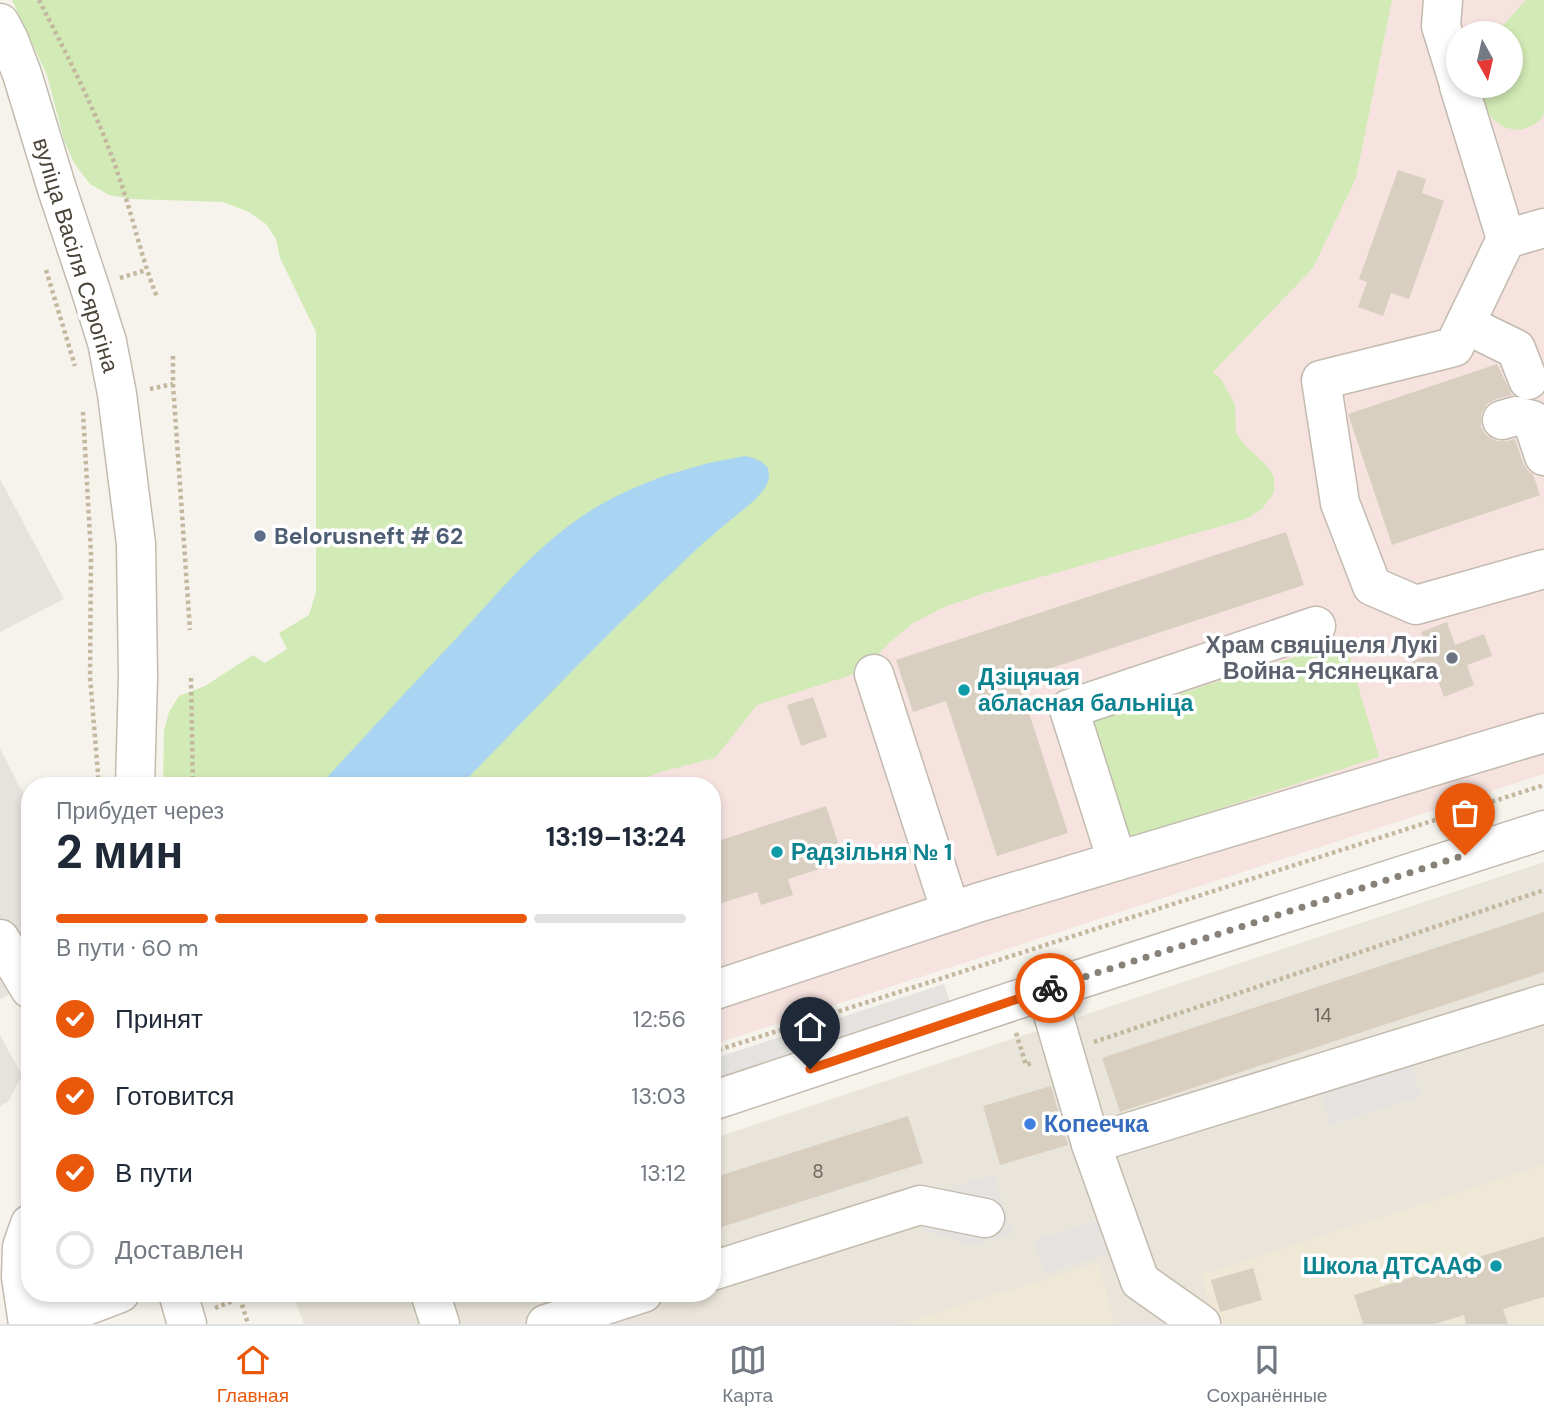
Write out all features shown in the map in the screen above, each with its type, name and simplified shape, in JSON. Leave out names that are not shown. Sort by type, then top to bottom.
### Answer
[{"type":"street","points":[[1443,0],[1441,26],[1446,42]]},
{"type":"street","name":"вуліца Васіля Сярогіна","points":[[0,23],[22,74],[90,288],[107,342],[117,394],[136,544],[138,677],[135,777]]},
{"type":"street","points":[[1463,98],[1506,239],[1454,347],[1321,380],[1340,503],[1372,586],[1416,605],[1544,569]]},
{"type":"street","points":[[1506,239],[1544,228]]},
{"type":"street","points":[[1465,324],[1516,349],[1528,380]]},
{"type":"street","points":[[1502,420],[1516,416],[1532,420],[1544,456]]},
{"type":"street","points":[[1117,861],[1069,709],[1316,626]]},
{"type":"street","points":[[874,674],[951,912]]},
{"type":"street","points":[[721,987],[951,912],[1544,733]]},
{"type":"street","points":[[721,1098],[1544,830]]},
{"type":"street","points":[[0,940],[21,974]]},
{"type":"street","points":[[1046,990],[1091,1144],[1140,1281],[1201,1324]]},
{"type":"street","points":[[1091,1144],[1544,1004]]},
{"type":"street","points":[[721,1268],[920,1205],[985,1218]]},
{"type":"street","points":[[25,1302],[28,1324]]},
{"type":"street","points":[[38,1324],[96,1302]]},
{"type":"street","points":[[433,1302],[440,1324]]},
{"type":"street","points":[[546,1324],[615,1302]]},
{"type":"path","points":[[40,0],[98,122],[121,183],[146,270],[158,297]]},
{"type":"path","points":[[44,260],[77,377]]},
{"type":"path","points":[[108,282],[146,270]]},
{"type":"path","points":[[173,356],[190,630]]},
{"type":"path","points":[[140,391],[173,384]]},
{"type":"path","points":[[83,399],[91,554],[90,677],[98,777]]},
{"type":"path","points":[[191,678],[193,777]]},
{"type":"path","points":[[721,1049],[1544,785]]},
{"type":"path","points":[[1065,1051],[1544,890]]},
{"type":"path","points":[[192,1309],[217,1302]]},
{"type":"path","points":[[241,1302],[248,1324]]},
{"type":"shaded area","points":[[1392,0],[1544,0],[1544,774],[721,1042],[721,777],[617,777],[1177,409],[1313,268],[1356,178]]},
{"type":"shaded area","points":[[0,479],[64,599],[0,632]]},
{"type":"shaded area","points":[[0,749],[21,789],[21,988],[0,999]]},
{"type":"shaded area","points":[[1544,862],[1544,1324],[304,1324],[295,1302],[721,1302],[721,1136]]},
{"type":"shaded area","points":[[944,984],[952,1009],[721,1085],[721,1056]]},
{"type":"shaded area","points":[[0,1035],[21,1077],[9,1101],[0,1106]]},
{"type":"shaded area","points":[[1411,1065],[1421,1096],[1331,1125],[1321,1093]]},
{"type":"shaded area","points":[[1544,1165],[1544,1324],[1216,1324],[1201,1275]]},
{"type":"shaded area","points":[[994,1174],[1013,1235],[972,1245],[924,1231],[910,1200]]},
{"type":"shaded area","points":[[1100,1220],[1110,1253],[1044,1273],[1034,1240]]},
{"type":"shaded area","points":[[1098,1263],[1115,1324],[900,1324]]},
{"type":"green space","points":[[12,0],[1392,0],[1356,178],[1313,268],[1213,372],[1221,379],[1235,404],[1236,433],[1274,477],[1274,493],[1262,509],[1246,519],[944,607],[913,623],[861,672],[757,705],[715,758],[647,777],[163,777],[164,731],[169,712],[179,696],[205,686],[253,655],[265,663],[287,649],[279,633],[309,615],[316,592],[316,332],[280,258],[276,239],[266,224],[249,212],[223,202],[132,199],[109,195],[90,184],[74,163],[64,140],[47,75]]},
{"type":"green space","points":[[1526,0],[1544,0],[1544,115],[1539,121],[1518,130],[1497,123],[1485,106],[1483,98],[1523,98],[1523,21],[1507,21]]},
{"type":"green space","points":[[1345,641],[1379,757],[1116,842],[1079,726]]},
{"type":"water","points":[[746,456],[762,462],[768,468],[769,478],[763,490],[750,504],[646,597],[469,777],[327,777],[504,586],[562,531],[597,507],[637,486],[702,465]]},
{"type":"building","points":[[1398,170],[1426,179],[1422,193],[1444,201],[1409,299],[1391,293],[1383,316],[1358,307],[1367,282],[1359,279]]},
{"type":"building","points":[[1497,364],[1512,395],[1487,404],[1481,414],[1481,427],[1486,435],[1496,441],[1515,439],[1523,463],[1533,474],[1540,495],[1392,545],[1348,414]]},
{"type":"building","name":"Дзіцячая абласная бальніца","points":[[1286,532],[1304,585],[1018,679],[1068,833],[997,856],[946,701],[913,712],[896,660]]},
{"type":"building","name":"Храм свяціцеля Лукі Война-Ясянецкага","points":[[1447,622],[1455,645],[1484,634],[1492,656],[1467,665],[1474,685],[1444,697],[1436,675],[1420,681],[1412,661],[1430,655],[1421,632]]},
{"type":"building","points":[[813,697],[827,737],[801,746],[787,705]]},
{"type":"building","name":"Радзільня № 1","points":[[826,806],[844,861],[788,879],[793,895],[761,905],[757,892],[721,903],[721,840]]},
{"type":"building","points":[[1544,912],[1544,972],[1120,1112],[1102,1058]]},
{"type":"building","name":"Копеечка","points":[[1051,1086],[1068,1145],[1000,1165],[983,1106]]},
{"type":"building","points":[[908,1116],[923,1163],[721,1227],[721,1175]]},
{"type":"building","name":"Школа ДТСААФ","points":[[1544,1237],[1544,1297],[1503,1309],[1508,1324],[1466,1324],[1464,1315],[1435,1324],[1363,1324],[1354,1295]]},
{"type":"building","points":[[1253,1268],[1262,1300],[1220,1312],[1211,1280]]},
{"type":"way so far","points":[[1050,988],[1465,855]]},
{"type":"place","name":"Belorusneft # 62","points":[[260,536]]},
{"type":"place","name":"Храм свяціцеля Лукі Война-Ясянецкага","points":[[1452,658]]},
{"type":"place","name":"Дзіцячая абласная бальніца","points":[[964,690]]},
{"type":"place","name":"Радзільня № 1","points":[[777,852]]},
{"type":"place","name":"Копеечка","points":[[1030,1124]]},
{"type":"place","name":"Школа ДТСААФ","points":[[1496,1266]]},
{"type":"route","points":[[810,1069],[1050,988]]}]
